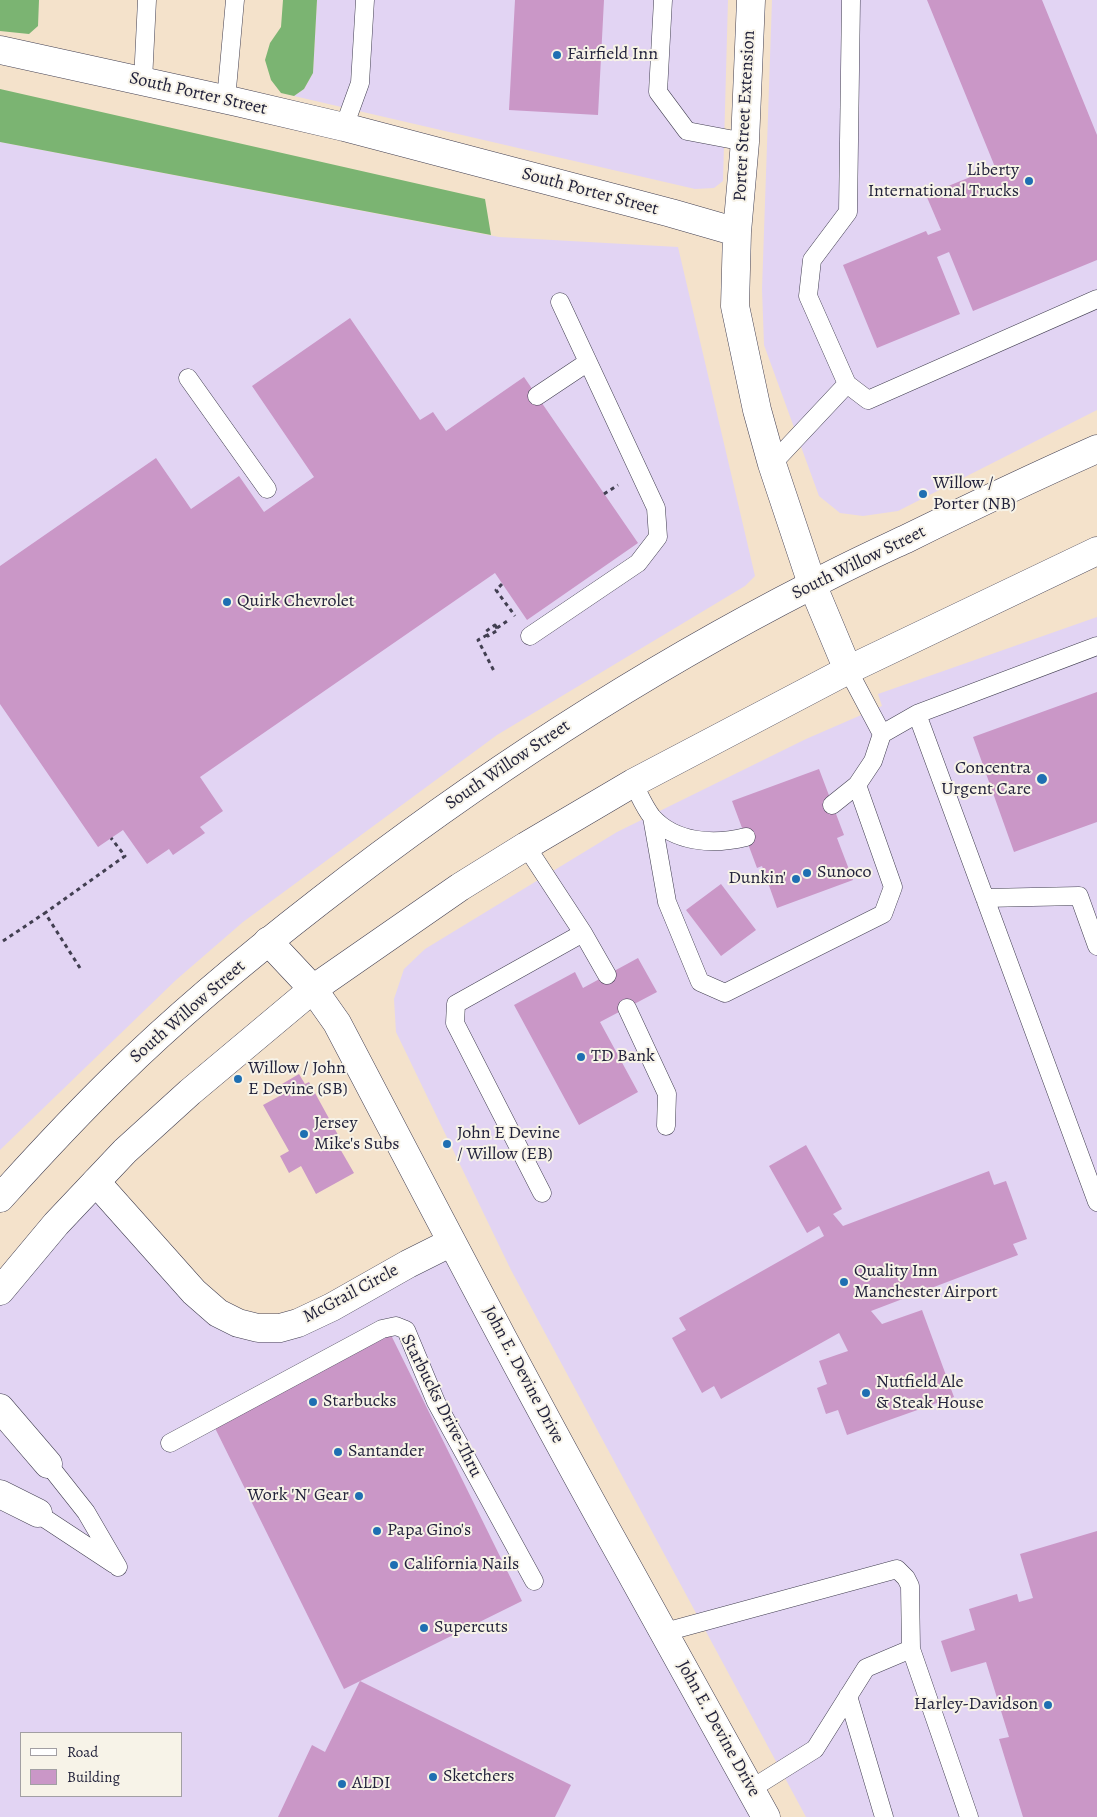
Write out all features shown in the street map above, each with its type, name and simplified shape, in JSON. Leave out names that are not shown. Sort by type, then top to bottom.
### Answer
[{"type":"street","name":"Porter Street Extension","points":[[737,232],[746,142],[751,0]]},
{"type":"street","name":"South Porter Street","points":[[0,50],[344,127],[662,210],[737,232]]},
{"type":"street","points":[[737,232],[735,306],[757,410],[772,464],[812,584],[848,670]]},
{"type":"street","name":"South Willow Street","points":[[0,1198],[115,1076],[177,1019],[268,941],[398,841],[486,779],[577,719],[690,651],[812,584],[1032,478],[1097,449]]},
{"type":"street","points":[[0,1291],[56,1224],[125,1151],[183,1099],[314,990],[460,888],[526,846],[633,783],[848,670],[1097,551]]},
{"type":"street","name":"John E. Devine Drive","points":[[268,941],[314,990],[337,1023],[618,1552],[665,1632],[766,1817]]},
{"type":"street","name":"McGrail Circle","points":[[96,1182],[200,1297],[218,1313],[238,1323],[258,1328],[280,1328],[298,1323],[332,1307],[408,1264],[452,1242]]},
{"type":"street","points":[[0,1408],[48,1464]]},
{"type":"street","points":[[0,1494],[38,1514]]},
{"type":"lane","points":[[143,81],[147,0]]},
{"type":"lane","points":[[226,100],[235,0]]},
{"type":"lane","points":[[344,127],[360,84],[365,0]]},
{"type":"lane","points":[[663,0],[658,92],[687,131],[746,142]]},
{"type":"lane","points":[[851,0],[848,212],[812,260],[808,296],[847,384],[868,400],[1097,299]]},
{"type":"lane","points":[[530,636],[638,563],[658,537],[656,508],[560,302]]},
{"type":"lane","points":[[537,396],[588,362]]},
{"type":"lane","points":[[188,378],[267,489]]},
{"type":"lane","points":[[772,464],[847,384]]},
{"type":"lane","points":[[832,804],[856,785],[873,761],[882,734],[917,714],[1097,646]]},
{"type":"lane","points":[[848,670],[882,734]]},
{"type":"lane","points":[[917,714],[1097,1202]]},
{"type":"lane","points":[[633,783],[652,817],[666,902],[700,982],[725,993],[883,914],[893,887],[856,785]]},
{"type":"lane","points":[[652,817],[670,831],[694,841],[730,841],[746,838]]},
{"type":"lane","points":[[526,846],[583,933],[607,974]]},
{"type":"lane","points":[[985,898],[1079,896],[1097,946]]},
{"type":"lane","points":[[542,1193],[455,1023],[456,1004],[583,933]]},
{"type":"lane","points":[[627,1008],[666,1094],[666,1126]]},
{"type":"lane","name":"Starbucks Drive-Thru","points":[[170,1443],[382,1329],[401,1327],[406,1330],[436,1402],[534,1581]]},
{"type":"lane","points":[[0,1425],[48,1464],[86,1512],[118,1567],[0,1489]]},
{"type":"lane","points":[[665,1632],[897,1570],[906,1578],[910,1586],[911,1649],[969,1817]]},
{"type":"lane","points":[[751,1789],[815,1749],[866,1668],[911,1649]]},
{"type":"lane","points":[[848,1696],[884,1817]]},
{"type":"path","points":[[502,584],[496,590],[530,636]]},
{"type":"path","points":[[495,673],[478,640],[498,630],[496,628],[515,616]]},
{"type":"path","points":[[3,941],[125,856],[112,838]]},
{"type":"path","points":[[45,912],[80,968]]},
{"type":"shaded area","points":[[317,0],[728,0],[723,181],[714,188],[695,189],[294,96],[304,89],[313,73]]},
{"type":"shaded area","points":[[772,0],[1097,0],[1097,410],[898,511],[863,516],[840,513],[819,496],[764,345],[762,289]]},
{"type":"shaded area","points":[[0,142],[499,237],[678,247],[755,576],[745,586],[497,735],[243,922],[176,980],[0,1150]]},
{"type":"shaded area","points":[[1097,617],[1097,1817],[806,1817],[511,1270],[396,1032],[394,999],[404,969],[425,949],[617,832],[806,739],[882,706],[878,694]]},
{"type":"shaded area","points":[[96,1182],[194,1292],[258,1328],[452,1242],[766,1817],[0,1817],[0,1291]]},
{"type":"green space","points":[[0,0],[39,0],[38,26],[29,34],[0,31]]},
{"type":"green space","points":[[283,0],[317,0],[313,73],[304,89],[294,96],[281,93],[271,80],[265,60],[270,43],[281,27]]},
{"type":"green space","points":[[0,89],[485,199],[491,235],[0,142]]},
{"type":"building","name":"Fairfield Inn","points":[[515,0],[604,0],[598,115],[509,110]]},
{"type":"building","name":"Liberty International Trucks","points":[[927,0],[1042,0],[1097,135],[1097,260],[973,311],[949,252],[937,257],[960,314],[877,348],[843,265],[926,231],[928,235],[941,230],[926,195],[995,167]]},
{"type":"building","name":"Quirk Chevrolet","points":[[350,318],[420,420],[433,412],[446,431],[524,377],[638,543],[527,620],[495,573],[200,777],[223,811],[200,827],[205,833],[173,855],[169,849],[147,864],[123,830],[98,847],[0,704],[0,566],[156,458],[191,509],[239,476],[264,512],[314,477],[252,386]]},
{"type":"building","name":"Concentra Urgent Care","points":[[1097,692],[1097,822],[1014,852],[973,737]]},
{"type":"building","name":"Sunoco","points":[[819,769],[844,835],[837,838],[853,880],[777,908],[762,866],[757,868],[732,801]]},
{"type":"building","points":[[721,884],[756,930],[721,956],[686,910]]},
{"type":"building","name":"TD Bank","points":[[638,958],[657,992],[600,1022],[638,1092],[579,1125],[514,1005],[575,972],[583,988]]},
{"type":"building","points":[[299,1074],[305,1084],[309,1082],[343,1144],[339,1147],[354,1173],[316,1194],[301,1166],[289,1173],[280,1156],[289,1151],[263,1105],[287,1092],[282,1084]]},
{"type":"building","name":"Quality Inn Manchester Airport","points":[[806,1145],[842,1209],[833,1214],[843,1226],[989,1171],[994,1185],[1006,1181],[1027,1239],[1013,1244],[1018,1255],[871,1311],[882,1324],[922,1310],[954,1397],[847,1435],[838,1410],[826,1414],[817,1388],[827,1384],[819,1361],[848,1351],[839,1333],[721,1399],[714,1386],[702,1393],[672,1338],[686,1330],[679,1318],[824,1236],[819,1226],[807,1233],[769,1166]]},
{"type":"building","points":[[391,1335],[522,1601],[344,1689],[213,1424]]},
{"type":"building","name":"Harley-Davidson","points":[[1097,1531],[1097,1817],[1023,1817],[999,1739],[1009,1737],[986,1662],[951,1672],[941,1641],[975,1630],[969,1609],[1017,1594],[1019,1602],[1033,1598],[1020,1554]]},
{"type":"building","points":[[360,1681],[571,1785],[555,1817],[278,1817],[312,1745],[325,1752]]},
{"type":"place","name":"Fairfield Inn","points":[[557,55]]},
{"type":"place","name":"Liberty International Trucks","points":[[1029,181]]},
{"type":"place","name":"Willow / Porter (NB)","points":[[923,494]]},
{"type":"place","name":"Quirk Chevrolet","points":[[227,602]]},
{"type":"place","name":"Concentra Urgent Care","points":[[1042,779]]},
{"type":"place","name":"Sunoco","points":[[807,873]]},
{"type":"place","name":"Dunkin'","points":[[796,879]]},
{"type":"place","name":"TD Bank","points":[[581,1057]]},
{"type":"place","name":"Willow / John E Devine (SB)","points":[[238,1079]]},
{"type":"place","name":"Jersey Mike's Subs","points":[[304,1134]]},
{"type":"place","name":"John E Devine / Willow (EB)","points":[[447,1144]]},
{"type":"place","name":"Quality Inn Manchester Airport","points":[[844,1282]]},
{"type":"place","name":"Nutfield Ale & Steak House","points":[[866,1393]]},
{"type":"place","name":"Starbucks","points":[[313,1402]]},
{"type":"place","name":"Santander","points":[[338,1452]]},
{"type":"place","name":"Work 'N' Gear","points":[[359,1496]]},
{"type":"place","name":"Papa Gino's","points":[[377,1531]]},
{"type":"place","name":"California Nails","points":[[394,1565]]},
{"type":"place","name":"Supercuts","points":[[424,1628]]},
{"type":"place","name":"Harley-Davidson","points":[[1048,1705]]},
{"type":"place","name":"Sketchers","points":[[433,1777]]},
{"type":"place","name":"ALDI","points":[[342,1784]]}]
